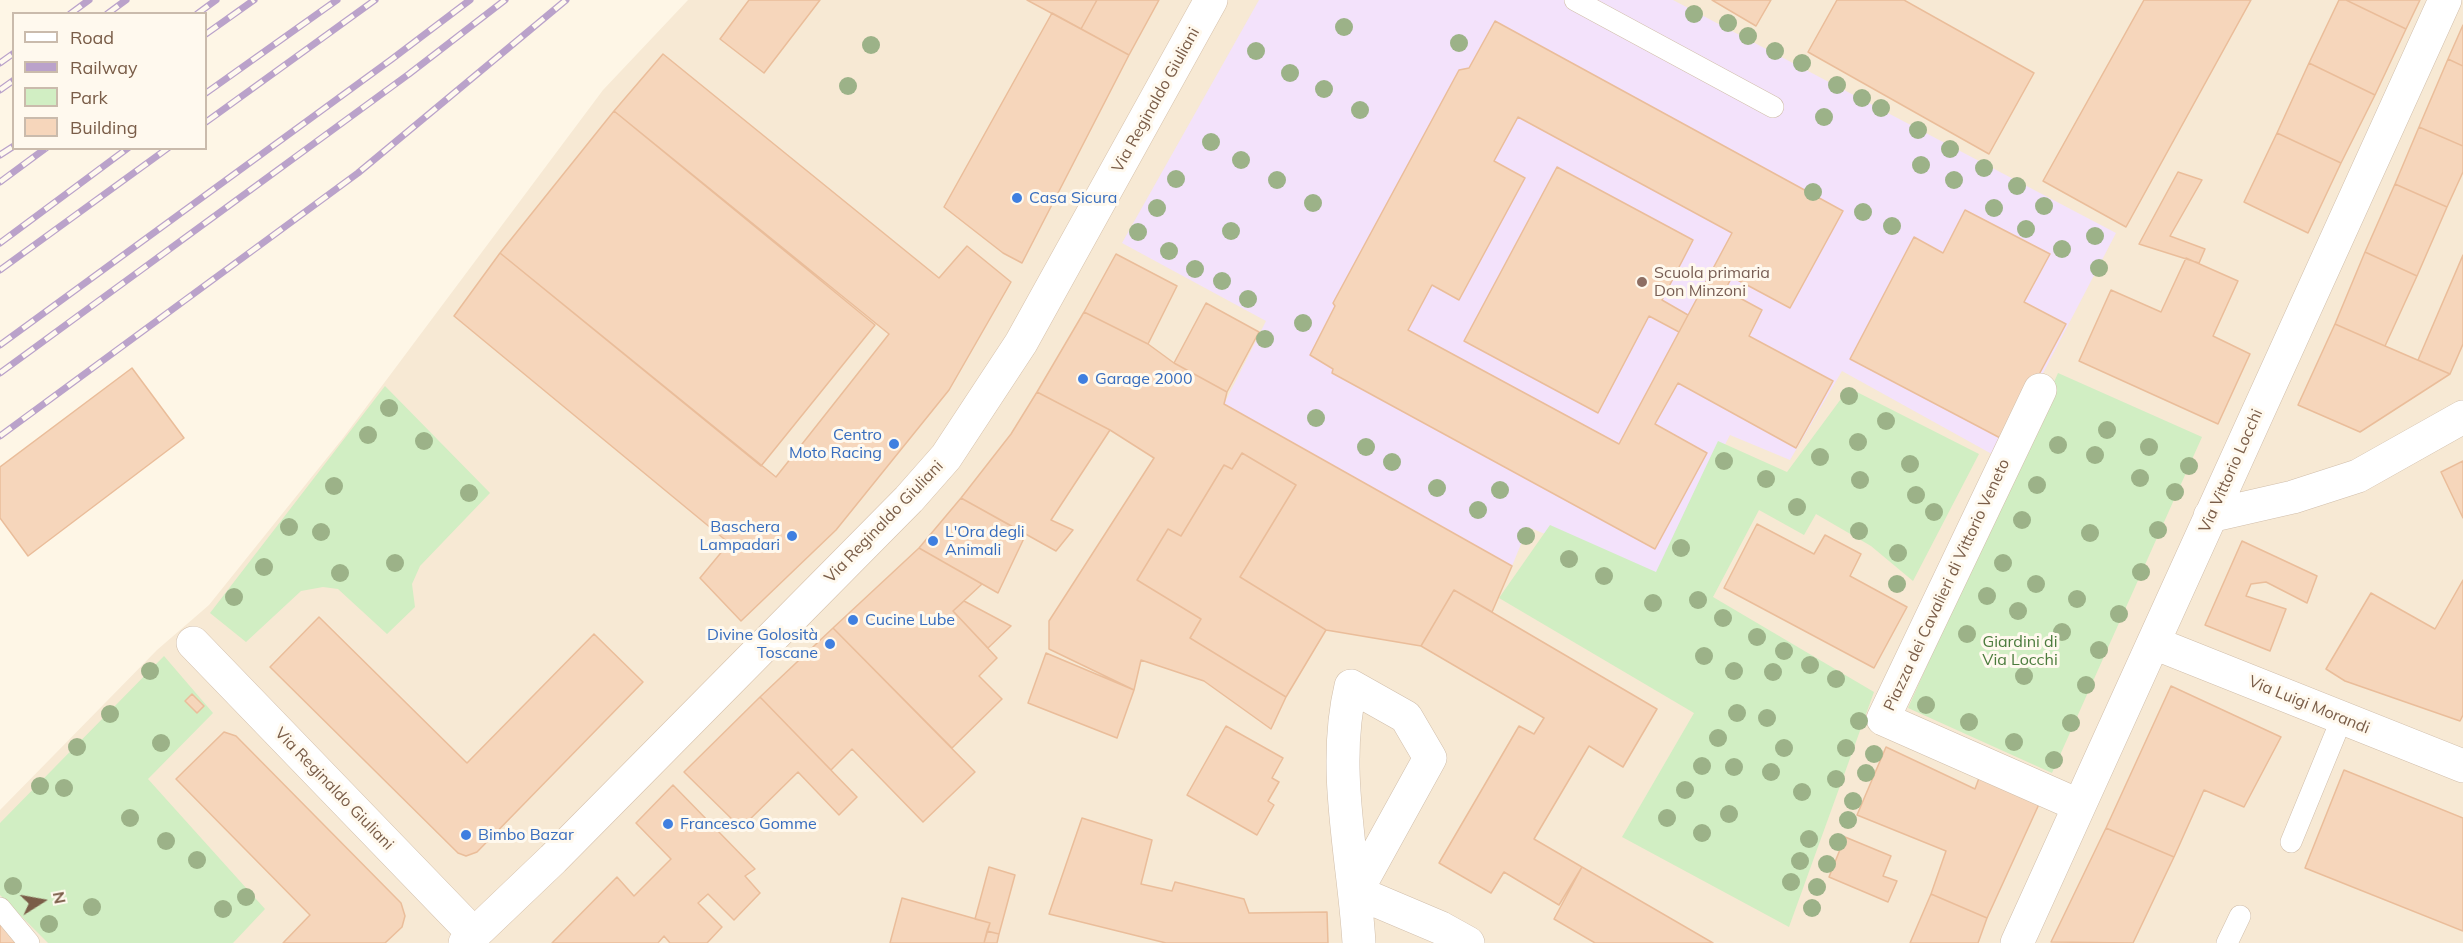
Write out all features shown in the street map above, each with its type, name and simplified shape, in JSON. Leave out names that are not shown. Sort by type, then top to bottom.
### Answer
[{"type":"street","name":"Via Reginaldo Giuliani","points":[[193,643],[469,939],[553,859],[909,499],[946,457],[1021,343],[1211,0]]},
{"type":"street","name":"Via Vittorio Locchi","points":[[2017,943],[2445,0]]},
{"type":"street","name":"Piazza dei Cavalieri di Vittorio Veneto","points":[[2040,390],[1883,719],[2078,805]]},
{"type":"street","points":[[2210,516],[2293,497],[2358,476],[2463,417]]},
{"type":"street","name":"Via Luigi Morandi","points":[[2154,643],[2463,766]]},
{"type":"street","points":[[1356,892],[1431,758],[1406,717],[1351,686],[1343,718],[1342,772],[1356,892],[1359,943]]},
{"type":"street","points":[[1356,892],[1441,928],[1468,943]]},
{"type":"lane","points":[[1575,0],[1773,107]]},
{"type":"lane","points":[[2291,842],[2342,718]]},
{"type":"lane","points":[[0,908],[29,943]]},
{"type":"lane","points":[[2227,943],[2240,916]]},
{"type":"shaded area","points":[[688,0],[2463,0],[2463,943],[0,943],[0,810],[157,650],[209,605],[343,438],[603,90]]},
{"type":"shaded area","name":"Scuola primaria Don Minzoni","points":[[1259,0],[1673,0],[2116,233],[1999,458],[1842,371],[1790,460],[1730,435],[1655,579],[1528,527],[1512,566],[1224,404],[1266,321],[1122,243]]},
{"type":"green space","name":"Giardini di Via Locchi","points":[[2058,373],[2202,437],[2052,773],[1908,708]]},
{"type":"green space","points":[[385,386],[490,493],[420,566],[412,584],[415,607],[387,634],[338,589],[323,587],[301,591],[246,642],[210,613]]},
{"type":"green space","points":[[1849,388],[1979,454],[1913,581],[1871,546],[1816,514],[1804,535],[1759,510],[1713,597],[1874,692],[1789,927],[1622,837],[1694,713],[1499,598],[1550,525],[1656,572],[1718,441],[1787,472]]},
{"type":"green space","points":[[164,656],[213,713],[148,779],[265,909],[233,943],[48,943],[0,895],[0,823]]},
{"type":"building","points":[[749,0],[820,0],[764,73],[720,39]]},
{"type":"building","points":[[1027,0],[1097,0],[1081,29]]},
{"type":"building","points":[[1097,0],[1159,0],[1129,55],[1081,29]]},
{"type":"building","points":[[1712,0],[1771,0],[1756,26]]},
{"type":"building","points":[[1837,0],[1904,0],[2034,73],[1989,154],[1808,52]]},
{"type":"building","points":[[2144,0],[2251,0],[2126,227],[2043,181]]},
{"type":"building","points":[[2339,0],[2346,0],[2406,29],[2375,95],[2309,63]]},
{"type":"building","points":[[2346,0],[2420,0],[2406,29]]},
{"type":"building","points":[[1052,13],[1129,55],[1022,263],[1003,253],[944,207]]},
{"type":"building","points":[[1495,21],[1843,211],[1790,308],[1732,277],[1725,290],[1762,310],[1749,336],[1833,381],[1796,448],[1678,383],[1655,424],[1707,453],[1655,549],[1332,373],[1333,369],[1310,355],[1335,306],[1333,303],[1459,70],[1469,68]],"holes":[[[1518,117],[1732,233],[1619,444],[1408,330],[1432,285],[1459,300],[1525,178],[1494,161]]]},
{"type":"building","points":[[2463,25],[2463,66],[2448,59]]},
{"type":"building","points":[[663,54],[939,278],[967,246],[1011,282],[949,390],[836,530],[741,621],[700,578],[729,543],[454,316],[500,253],[776,477],[889,334],[614,111]]},
{"type":"building","points":[[2448,59],[2463,66],[2463,146],[2419,127]]},
{"type":"building","points":[[2309,63],[2375,95],[2341,163],[2277,133]]},
{"type":"building","points":[[614,111],[875,325],[761,466],[500,253]]},
{"type":"building","points":[[2419,127],[2463,146],[2463,172],[2447,207],[2395,184]]},
{"type":"building","points":[[2277,133],[2341,163],[2308,233],[2244,202]]},
{"type":"building","points":[[1557,167],[1693,240],[1662,300],[1688,315],[1679,332],[1649,316],[1598,413],[1464,341]]},
{"type":"building","points":[[2178,172],[2202,180],[2170,236],[2205,249],[2199,263],[2139,244]]},
{"type":"building","points":[[2395,184],[2447,207],[2417,276],[2365,252]]},
{"type":"building","points":[[1965,210],[2050,254],[2024,302],[2066,324],[2004,440],[1850,359],[1914,237],[1943,253]]},
{"type":"building","points":[[2365,252],[2417,276],[2385,346],[2335,324]]},
{"type":"building","points":[[1116,254],[1177,286],[1148,344],[1084,312]]},
{"type":"building","points":[[2463,255],[2463,344],[2450,374],[2418,360]]},
{"type":"building","points":[[2186,258],[2238,281],[2213,336],[2250,354],[2218,424],[2079,361],[2111,290],[2161,312]]},
{"type":"building","points":[[1206,303],[1259,332],[1227,392],[1174,363]]},
{"type":"building","points":[[1084,312],[1148,344],[1174,363],[1227,392],[1224,404],[1512,566],[1492,612],[1454,590],[1421,646],[1326,630],[1240,577],[1296,485],[1242,453],[1232,469],[1224,465],[1181,536],[1168,529],[1137,580],[1201,619],[1190,638],[1286,697],[1271,729],[1204,681],[1141,660],[1134,690],[1049,649],[1049,621],[1154,458],[1110,430],[1037,392]]},
{"type":"building","points":[[2335,324],[2450,374],[2360,432],[2298,405]]},
{"type":"building","points":[[132,368],[184,438],[28,556],[0,518],[0,467]]},
{"type":"building","points":[[1037,392],[1110,430],[1051,520],[1073,530],[1056,551],[961,498],[1011,434]]},
{"type":"building","points":[[1242,453],[1296,485],[1240,577],[1326,630],[1286,697],[1190,638],[1201,619],[1137,580],[1168,529],[1181,536],[1224,465],[1232,469]]},
{"type":"building","points":[[2463,461],[2463,518],[2441,472]]},
{"type":"building","points":[[961,498],[1026,534],[998,593],[919,548]]},
{"type":"building","points":[[1757,524],[1814,554],[1825,535],[1861,554],[1850,576],[1907,607],[1874,668],[1724,588]]},
{"type":"building","points":[[2242,541],[2317,576],[2307,603],[2266,582],[2251,584],[2246,596],[2286,609],[2270,651],[2205,625]]},
{"type":"building","points":[[919,548],[982,584],[953,611],[997,658],[979,676],[1002,699],[952,748],[833,628]]},
{"type":"building","points":[[2463,580],[2463,715],[2460,721],[2345,681],[2326,669],[2371,593],[2435,629]]},
{"type":"building","points":[[1454,590],[1657,709],[1623,767],[1589,746],[1534,839],[1582,867],[1559,905],[1504,872],[1491,893],[1439,863],[1519,726],[1534,734],[1544,718],[1421,646]]},
{"type":"building","points":[[964,601],[1011,626],[988,648],[953,611]]},
{"type":"building","points":[[319,617],[467,763],[594,634],[643,682],[477,852],[466,856],[458,853],[270,667]]},
{"type":"building","points":[[833,628],[975,772],[923,822],[852,749],[831,770],[760,697]]},
{"type":"building","points":[[1046,653],[1134,690],[1117,738],[1028,703]]},
{"type":"building","points":[[2171,686],[2281,737],[2244,807],[2204,790],[2174,857],[2106,828]]},
{"type":"building","points":[[192,694],[204,706],[197,713],[185,701]]},
{"type":"building","points":[[760,697],[857,797],[839,815],[798,772],[741,828],[684,772]]},
{"type":"building","points":[[1226,726],[1283,758],[1272,778],[1279,782],[1268,801],[1274,805],[1257,835],[1187,795]]},
{"type":"building","points":[[224,732],[236,736],[401,903],[405,916],[402,927],[385,943],[283,943],[310,915],[176,779]]},
{"type":"building","points":[[1886,747],[1975,789],[1979,778],[2040,802],[1987,918],[1931,894],[1946,851],[1857,815]]},
{"type":"building","points":[[2344,770],[2463,818],[2463,931],[2305,868]]},
{"type":"building","points":[[673,785],[755,869],[745,876],[760,893],[734,920],[708,894],[698,903],[722,927],[707,943],[670,943],[664,936],[658,943],[552,943],[617,877],[634,896],[671,859],[636,823]]},
{"type":"building","points":[[1082,818],[1152,840],[1141,884],[1172,891],[1175,882],[1244,899],[1249,913],[1327,912],[1328,943],[1166,943],[1049,914]]},
{"type":"building","points":[[2106,828],[2174,857],[2133,943],[2051,942]]},
{"type":"building","points":[[1845,837],[1891,856],[1883,876],[1897,881],[1888,902],[1829,877]]},
{"type":"building","points":[[989,867],[1015,875],[999,934],[987,931],[990,923],[975,919]]},
{"type":"building","points":[[1582,867],[1713,943],[1595,943],[1554,919]]},
{"type":"building","points":[[1931,894],[1987,918],[1978,943],[1910,943]]},
{"type":"building","points":[[902,898],[990,923],[984,943],[890,943]]},
{"type":"building","points":[[0,919],[20,943],[0,943]]},
{"type":"building","points":[[987,931],[999,934],[997,943],[984,943]]},
{"type":"railway","points":[[73,12],[89,0]]},
{"type":"railway","points":[[110,12],[126,0]]},
{"type":"railway","points":[[200,12],[216,0]]},
{"type":"railway","points":[[207,33],[254,0]]},
{"type":"railway","points":[[207,92],[337,0]]},
{"type":"railway","points":[[207,121],[375,0]]},
{"type":"railway","points":[[0,345],[470,0]]},
{"type":"railway","points":[[0,373],[409,74],[505,0]]},
{"type":"railway","points":[[0,436],[358,173],[566,0]]},
{"type":"railway","points":[[0,63],[12,54]]},
{"type":"railway","points":[[0,90],[12,81]]},
{"type":"railway","points":[[0,155],[12,147]]},
{"type":"railway","points":[[0,182],[43,150]]},
{"type":"railway","points":[[0,243],[125,150]]},
{"type":"railway","points":[[0,270],[165,150]]},
{"type":"place","name":"Casa Sicura","points":[[1017,198]]},
{"type":"place","name":"Scuola primaria Don Minzoni","points":[[1642,282]]},
{"type":"place","name":"Garage 2000","points":[[1083,379]]},
{"type":"place","name":"Centro Moto Racing","points":[[894,444]]},
{"type":"place","name":"Baschera Lampadari","points":[[792,536]]},
{"type":"place","name":"L'Ora degli Animali","points":[[933,541]]},
{"type":"place","name":"Cucine Lube","points":[[853,620]]},
{"type":"place","name":"Divine Golosità Toscane","points":[[830,644]]},
{"type":"place","name":"Francesco Gomme","points":[[668,824]]},
{"type":"place","name":"Bimbo Bazar","points":[[466,835]]}]
